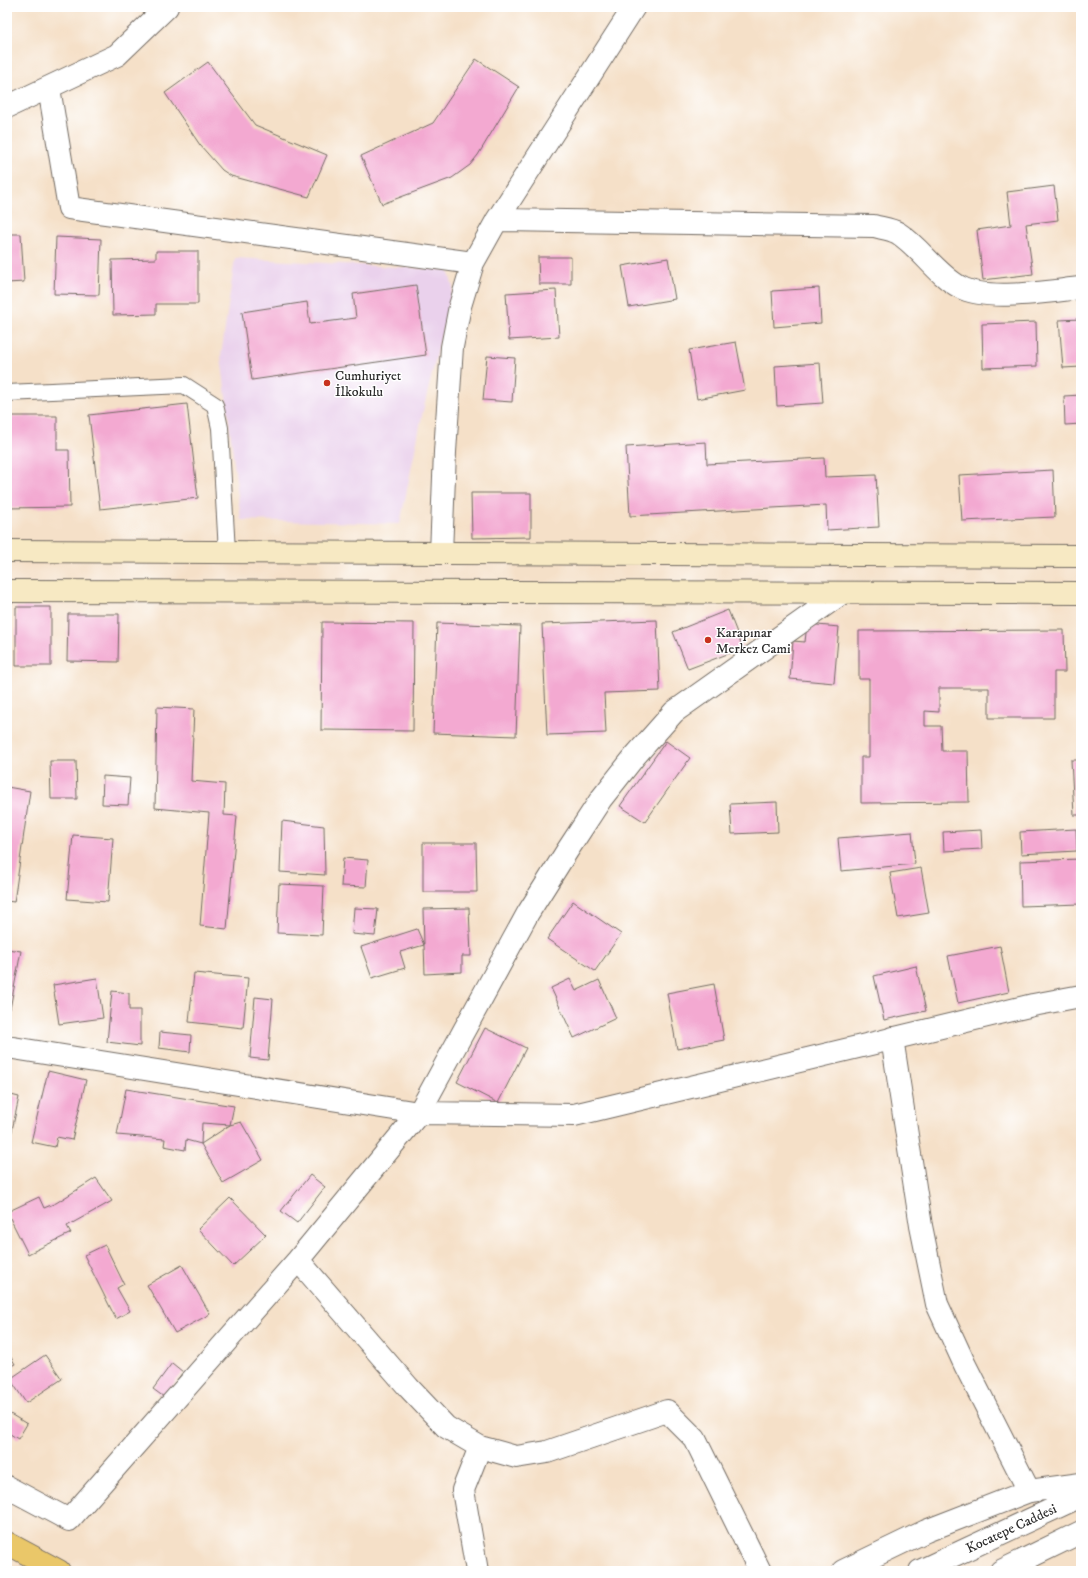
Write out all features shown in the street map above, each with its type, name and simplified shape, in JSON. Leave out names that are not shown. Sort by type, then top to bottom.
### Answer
[{"type":"highway","points":[[7,1543],[59,1571]]},
{"type":"main road","points":[[7,551],[1081,556]]},
{"type":"main road","points":[[7,590],[1081,593]]},
{"type":"street","points":[[7,107],[117,55],[167,7]]},
{"type":"street","points":[[441,552],[445,452],[452,346],[460,306],[473,263],[497,220],[634,7]]},
{"type":"street","points":[[49,88],[69,208],[473,263]]},
{"type":"street","points":[[497,220],[874,226],[897,232],[942,274],[960,287],[978,294],[996,295],[1081,288]]},
{"type":"street","points":[[7,1487],[69,1520],[298,1260],[420,1113],[528,913],[597,806],[634,756],[674,712],[842,593]]},
{"type":"street","points":[[7,1047],[420,1113],[574,1115],[892,1038],[1033,1005],[1081,996]]},
{"type":"street","points":[[892,1038],[921,1226],[937,1304],[965,1365],[1028,1491]]},
{"type":"street","points":[[298,1260],[409,1388],[446,1427],[480,1447],[516,1457],[547,1452],[666,1411],[695,1439],[760,1571]]},
{"type":"street","points":[[477,1571],[463,1490],[480,1447]]},
{"type":"street","points":[[843,1571],[926,1531],[1028,1491],[1081,1484]]},
{"type":"street","name":"Kocatepe Caddesi","points":[[920,1571],[1081,1496]]},
{"type":"street","points":[[1000,1571],[1081,1532]]},
{"type":"lane","points":[[7,393],[184,385],[215,405],[220,428],[227,552]]},
{"type":"shaded area","name":"Cumhuriyet İlkokulu","points":[[235,258],[448,270],[453,287],[423,411],[400,524],[241,520],[221,356]]},
{"type":"building","points":[[476,59],[519,87],[478,155],[470,165],[452,178],[382,204],[361,156],[433,123]]},
{"type":"building","points":[[208,62],[255,125],[327,155],[309,197],[231,176],[222,170],[200,145],[165,93]]},
{"type":"building","points":[[1054,186],[1058,220],[1026,224],[1033,274],[983,280],[977,230],[1011,225],[1007,192]]},
{"type":"building","points":[[7,234],[21,234],[24,282],[7,283]]},
{"type":"building","points":[[56,237],[101,239],[99,295],[54,294]]},
{"type":"building","points":[[156,251],[198,251],[198,304],[156,304],[156,314],[113,315],[112,260],[156,259]]},
{"type":"building","points":[[538,257],[571,257],[571,284],[539,284]]},
{"type":"building","points":[[668,258],[675,299],[629,307],[622,266]]},
{"type":"building","points":[[416,285],[426,355],[252,380],[242,312],[307,302],[310,324],[356,318],[353,294]]},
{"type":"building","points":[[819,288],[821,323],[774,327],[772,291]]},
{"type":"building","points":[[556,290],[559,337],[509,340],[506,293]]},
{"type":"building","points":[[1081,319],[1081,367],[1063,368],[1059,320]]},
{"type":"building","points":[[1036,322],[1037,366],[983,368],[982,324]]},
{"type":"building","points":[[736,342],[745,390],[697,399],[689,350]]},
{"type":"building","points":[[487,356],[515,358],[512,402],[483,400]]},
{"type":"building","points":[[820,363],[823,403],[777,406],[775,366]]},
{"type":"building","points":[[1081,395],[1081,424],[1065,425],[1064,396]]},
{"type":"building","points":[[187,404],[198,498],[100,509],[89,415]]},
{"type":"building","points":[[8,416],[57,416],[57,450],[69,450],[70,507],[7,508]]},
{"type":"building","points":[[706,442],[707,464],[824,458],[825,477],[876,475],[879,527],[827,530],[826,505],[630,516],[626,447]]},
{"type":"building","points":[[1053,470],[1055,517],[962,521],[959,475]]},
{"type":"building","points":[[471,493],[531,493],[531,537],[472,538]]},
{"type":"building","points":[[16,607],[51,607],[51,666],[16,666]]},
{"type":"building","name":"Karapınar Merkez Cami","points":[[728,610],[743,648],[688,669],[673,632]]},
{"type":"building","points":[[68,614],[119,614],[118,662],[67,661]]},
{"type":"building","points":[[657,620],[660,691],[604,693],[606,733],[547,735],[542,624]]},
{"type":"building","points":[[322,622],[414,623],[413,731],[321,730]]},
{"type":"building","points":[[437,623],[520,626],[516,736],[433,733]]},
{"type":"building","points":[[807,624],[839,627],[834,683],[790,679],[793,641],[805,642]]},
{"type":"building","points":[[1064,630],[1065,672],[1054,672],[1054,718],[989,718],[989,688],[939,688],[939,712],[925,711],[925,726],[941,726],[942,751],[968,751],[969,802],[861,803],[861,757],[869,757],[869,679],[859,679],[859,631]]},
{"type":"building","points":[[157,707],[194,709],[191,781],[225,784],[224,815],[237,816],[227,929],[200,926],[209,813],[155,808]]},
{"type":"building","points":[[666,741],[690,758],[645,822],[620,806]]},
{"type":"building","points":[[1071,760],[1081,760],[1081,815],[1074,815]]},
{"type":"building","points":[[50,761],[76,761],[77,799],[51,799]]},
{"type":"building","points":[[103,776],[130,778],[128,805],[102,804]]},
{"type":"building","points":[[7,787],[30,791],[14,902],[7,901]]},
{"type":"building","points":[[777,802],[778,832],[732,834],[730,804]]},
{"type":"building","points":[[282,821],[324,826],[325,875],[280,872]]},
{"type":"building","points":[[1076,829],[1077,851],[1021,854],[1020,832]]},
{"type":"building","points":[[981,830],[982,849],[944,851],[943,832]]},
{"type":"building","points":[[912,832],[915,864],[841,871],[838,838]]},
{"type":"building","points":[[73,835],[113,838],[108,902],[67,899]]},
{"type":"building","points":[[423,843],[476,843],[477,892],[423,892]]},
{"type":"building","points":[[343,858],[368,860],[366,887],[341,886]]},
{"type":"building","points":[[1081,859],[1081,904],[1021,906],[1020,861]]},
{"type":"building","points":[[921,868],[929,913],[898,918],[890,873]]},
{"type":"building","points":[[279,884],[324,886],[322,935],[277,933]]},
{"type":"building","points":[[573,901],[621,934],[595,971],[547,939]]},
{"type":"building","points":[[354,908],[378,909],[375,936],[352,934]]},
{"type":"building","points":[[469,908],[471,956],[462,956],[462,972],[425,974],[423,909]]},
{"type":"building","points":[[417,929],[424,945],[400,952],[405,968],[372,978],[361,947]]},
{"type":"building","points":[[1000,946],[1009,992],[958,1003],[948,956]]},
{"type":"building","points":[[7,949],[21,951],[10,1009],[7,1008]]},
{"type":"building","points":[[916,966],[926,1011],[884,1020],[874,976]]},
{"type":"building","points":[[194,973],[248,978],[243,1028],[189,1022]]},
{"type":"building","points":[[97,978],[103,1018],[59,1024],[53,985]]},
{"type":"building","points":[[570,979],[576,991],[599,980],[616,1018],[574,1038],[551,988]]},
{"type":"building","points":[[714,984],[724,1040],[677,1049],[667,993]]},
{"type":"building","points":[[112,991],[129,993],[129,1010],[140,1010],[140,1046],[107,1042]]},
{"type":"building","points":[[255,997],[273,999],[268,1060],[250,1058]]},
{"type":"building","points":[[485,1028],[526,1048],[498,1103],[457,1082]]},
{"type":"building","points":[[160,1032],[191,1035],[190,1052],[159,1048]]},
{"type":"building","points":[[48,1071],[86,1080],[72,1140],[57,1137],[55,1147],[31,1142]]},
{"type":"building","points":[[126,1089],[234,1106],[230,1125],[202,1123],[201,1144],[186,1140],[185,1150],[164,1146],[165,1139],[117,1135]]},
{"type":"building","points":[[7,1094],[19,1097],[9,1145],[7,1145]]},
{"type":"building","points":[[241,1122],[263,1160],[223,1183],[201,1144],[230,1125]]},
{"type":"building","points":[[310,1175],[325,1187],[297,1223],[281,1211]]},
{"type":"building","points":[[96,1178],[112,1201],[67,1226],[71,1233],[28,1254],[7,1212],[39,1197],[44,1208],[56,1203]]},
{"type":"building","points":[[230,1198],[266,1235],[233,1266],[198,1229]]},
{"type":"building","points":[[105,1245],[124,1284],[117,1288],[130,1311],[116,1319],[84,1255]]},
{"type":"building","points":[[182,1265],[210,1314],[175,1333],[147,1285]]},
{"type":"building","points":[[7,1351],[15,1364],[7,1368]]},
{"type":"building","points":[[45,1355],[62,1379],[26,1403],[10,1379]]},
{"type":"building","points":[[172,1363],[183,1372],[164,1397],[153,1389]]},
{"type":"building","points":[[7,1412],[27,1424],[18,1439],[7,1432]]},
{"type":"place","name":"Cumhuriyet İlkokulu","points":[[327,383]]},
{"type":"place","name":"Karapınar Merkez Cami","points":[[708,640]]}]
